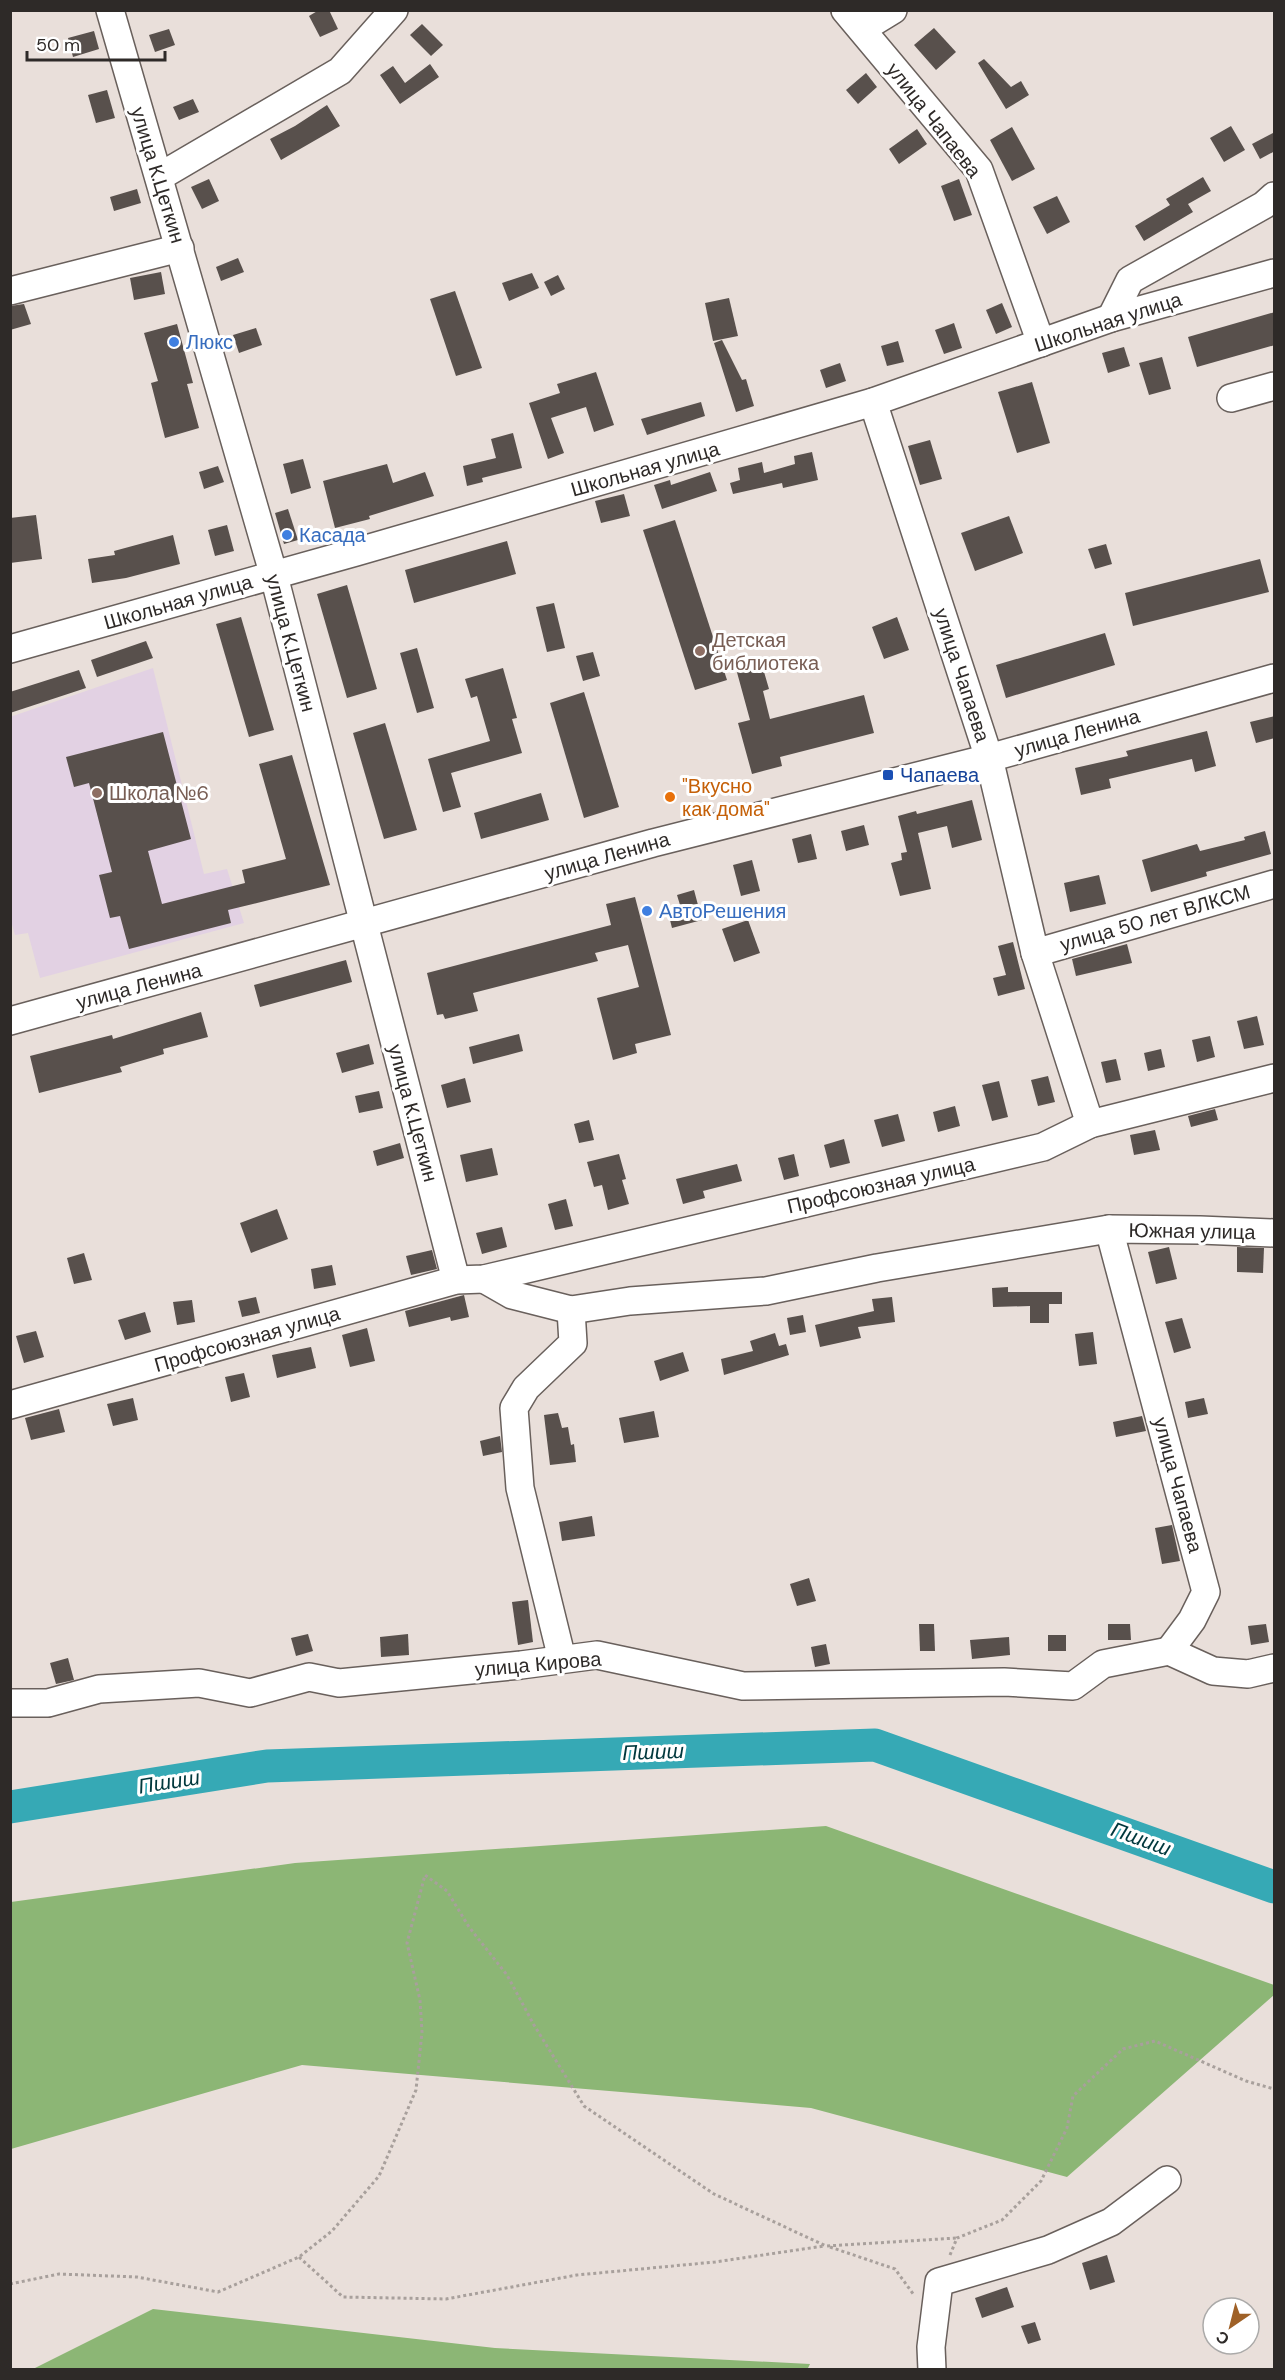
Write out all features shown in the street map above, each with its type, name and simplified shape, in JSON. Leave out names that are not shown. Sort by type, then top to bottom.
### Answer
[{"type":"street","name":"улица К.Цеткин","points":[[110,10],[274,576],[456,1280]]},
{"type":"street","points":[[159,177],[340,71],[394,10]]},
{"type":"street","points":[[854,20],[893,10]]},
{"type":"street","name":"улица Чапаева","points":[[854,20],[979,170],[1041,343]]},
{"type":"street","points":[[1112,318],[1130,280],[1264,205],[1275,196]]},
{"type":"street","points":[[10,291],[180,248]]},
{"type":"street","name":"Школьная улица","points":[[10,649],[274,576],[873,402],[1112,318],[1275,273]]},
{"type":"street","points":[[1231,398],[1275,386]]},
{"type":"street","name":"улица Чапаева","points":[[873,402],[989,758],[1035,952],[1090,1124]]},
{"type":"street","name":"улица Ленина","points":[[10,1021],[364,925],[652,843],[989,758],[1275,678]]},
{"type":"street","name":"улица 50 лет ВЛКСМ","points":[[1035,952],[1275,884]]},
{"type":"street","name":"Профсоюзная улица","points":[[10,1405],[456,1280],[484,1279],[1043,1147],[1090,1124],[1275,1078]]},
{"type":"street","points":[[484,1279],[512,1295],[571,1310],[630,1301],[766,1291],[877,1268],[1109,1229]]},
{"type":"street","name":"улица Чапаева","points":[[1109,1229],[1206,1592],[1192,1620],[1169,1651]]},
{"type":"street","name":"Южная улица","points":[[1109,1229],[1275,1233]]},
{"type":"street","points":[[562,1659],[520,1488],[514,1407],[526,1388],[573,1343],[571,1310]]},
{"type":"street","points":[[1169,1651],[1213,1671],[1248,1674],[1275,1668]]},
{"type":"street","name":"улица Кирова","points":[[10,1703],[48,1703],[99,1689],[199,1683],[250,1693],[309,1677],[339,1683],[597,1655],[743,1686],[1004,1682],[1073,1686],[1103,1664],[1169,1651]]},
{"type":"street","points":[[932,2370],[931,2347],[939,2282],[1048,2250],[1080,2236],[1111,2222],[1167,2180]]},
{"type":"path","points":[[10,2284],[59,2274],[136,2277],[218,2292],[299,2257],[332,2231],[379,2176],[416,2090],[422,2032],[420,2000],[407,1943],[425,1875],[447,1891],[469,1927],[507,1975],[534,2025],[584,2106],[714,2194],[826,2246],[895,2268],[915,2296]]},
{"type":"path","points":[[299,2257],[343,2297],[446,2299],[577,2275],[715,2262],[826,2246],[957,2238],[1002,2220],[1041,2181],[1067,2128],[1074,2096],[1123,2049],[1155,2041],[1246,2081],[1275,2089]]},
{"type":"path","points":[[939,2282],[957,2238]]},
{"type":"shaded area","name":"Школа №6","points":[[153,668],[204,874],[227,869],[244,923],[40,978],[28,933],[15,935],[11,921],[10,717]]},
{"type":"green space","points":[[826,1826],[1274,1985],[1274,1995],[1067,2177],[811,2108],[302,2065],[11,2149],[11,1902],[295,1863]]},
{"type":"green space","points":[[153,2309],[495,2348],[810,2364],[807,2370],[33,2369]]},
{"type":"building","points":[[319,10],[329,10],[338,29],[320,37],[309,16]]},
{"type":"building","points":[[422,24],[443,45],[431,56],[410,35]]},
{"type":"building","points":[[934,28],[956,52],[936,70],[914,45]]},
{"type":"building","points":[[169,29],[175,45],[155,52],[149,35]]},
{"type":"building","points":[[94,31],[99,49],[73,57],[68,38]]},
{"type":"building","points":[[984,59],[1011,87],[1021,81],[1029,95],[1006,109],[978,63]]},
{"type":"building","points":[[430,64],[439,77],[400,104],[380,75],[393,66],[405,83]]},
{"type":"building","points":[[866,73],[877,87],[858,104],[846,90]]},
{"type":"building","points":[[107,90],[115,118],[96,123],[88,95]]},
{"type":"building","points":[[193,99],[199,112],[179,120],[173,107]]},
{"type":"building","points":[[327,105],[340,126],[281,160],[270,139]]},
{"type":"building","points":[[1231,126],[1245,150],[1224,162],[1210,138]]},
{"type":"building","points":[[1012,127],[1035,169],[1012,181],[990,140]]},
{"type":"building","points":[[917,129],[927,144],[899,164],[889,149]]},
{"type":"building","points":[[1275,132],[1275,151],[1260,159],[1252,144]]},
{"type":"building","points":[[1203,177],[1211,191],[1188,204],[1193,212],[1144,241],[1135,226],[1170,205],[1166,199]]},
{"type":"building","points":[[209,179],[219,201],[202,209],[191,187]]},
{"type":"building","points":[[959,179],[972,215],[954,221],[941,186]]},
{"type":"building","points":[[137,189],[141,203],[114,211],[110,197]]},
{"type":"building","points":[[1057,196],[1070,222],[1047,234],[1033,207]]},
{"type":"building","points":[[238,258],[244,272],[221,281],[216,267]]},
{"type":"building","points":[[161,272],[165,294],[134,300],[130,278]]},
{"type":"building","points":[[532,273],[539,288],[509,301],[502,283]]},
{"type":"building","points":[[558,275],[565,289],[551,296],[544,282]]},
{"type":"building","points":[[455,291],[482,368],[456,376],[430,299]]},
{"type":"building","points":[[729,298],[738,336],[713,341],[705,303]]},
{"type":"building","points":[[1002,303],[1012,327],[996,334],[986,310]]},
{"type":"building","points":[[24,304],[31,324],[10,330],[10,306]]},
{"type":"building","points":[[1275,312],[1275,345],[1197,367],[1188,337]]},
{"type":"building","points":[[954,323],[962,348],[944,354],[935,330]]},
{"type":"building","points":[[177,324],[193,383],[187,384],[199,428],[165,438],[151,383],[158,381],[144,333]]},
{"type":"building","points":[[256,328],[262,345],[239,353],[233,335]]},
{"type":"building","points":[[722,340],[742,380],[746,379],[754,406],[736,412],[714,343]]},
{"type":"building","points":[[898,341],[904,362],[887,366],[881,346]]},
{"type":"building","points":[[1124,347],[1130,366],[1108,373],[1102,353]]},
{"type":"building","points":[[1162,357],[1171,389],[1149,395],[1139,363]]},
{"type":"building","points":[[840,363],[846,381],[826,388],[820,370]]},
{"type":"building","points":[[596,372],[614,425],[594,432],[586,407],[551,418],[564,453],[548,459],[529,403],[560,393],[557,384]]},
{"type":"building","points":[[1032,382],[1050,443],[1017,453],[998,392]]},
{"type":"building","points":[[701,402],[705,416],[647,435],[641,419]]},
{"type":"building","points":[[513,433],[522,468],[482,478],[483,482],[467,486],[463,466],[496,458],[491,439]]},
{"type":"building","points":[[930,440],[942,479],[920,485],[908,446]]},
{"type":"building","points":[[812,452],[818,480],[783,488],[782,483],[733,494],[730,483],[740,480],[738,468],[762,462],[764,473],[795,464],[794,456]]},
{"type":"building","points":[[303,459],[311,488],[291,494],[283,464]]},
{"type":"building","points":[[387,464],[393,483],[425,472],[434,496],[369,516],[370,519],[335,528],[323,481]]},
{"type":"building","points":[[218,466],[224,482],[204,489],[199,472]]},
{"type":"building","points":[[710,472],[717,491],[662,509],[654,485],[670,480],[671,485]]},
{"type":"building","points":[[624,494],[630,516],[601,523],[595,501]]},
{"type":"building","points":[[288,509],[298,540],[284,544],[275,513]]},
{"type":"building","points":[[36,515],[42,559],[10,563],[10,518]]},
{"type":"building","points":[[1009,516],[1023,553],[975,571],[961,533]]},
{"type":"building","points":[[675,520],[727,680],[695,690],[643,530]]},
{"type":"building","points":[[227,525],[234,551],[215,556],[208,530]]},
{"type":"building","points":[[173,535],[180,564],[126,578],[92,583],[88,559],[115,555],[114,551]]},
{"type":"building","points":[[507,541],[516,574],[414,603],[405,570]]},
{"type":"building","points":[[1106,544],[1112,564],[1095,569],[1088,549]]},
{"type":"building","points":[[1260,559],[1269,592],[1133,626],[1125,593]]},
{"type":"building","points":[[347,585],[377,689],[347,698],[317,594]]},
{"type":"building","points":[[554,603],[565,648],[547,652],[536,607]]},
{"type":"building","points":[[241,617],[274,730],[249,737],[216,624]]},
{"type":"building","points":[[897,617],[909,650],[884,659],[872,627]]},
{"type":"building","points":[[1105,633],[1115,665],[1006,698],[996,665]]},
{"type":"building","points":[[146,641],[153,658],[97,677],[91,660]]},
{"type":"building","points":[[417,648],[434,708],[417,713],[400,653]]},
{"type":"building","points":[[593,652],[600,676],[583,681],[576,656]]},
{"type":"building","points":[[760,658],[769,689],[763,691],[770,719],[864,695],[874,733],[780,757],[782,766],[752,774],[738,723],[750,720],[735,665]]},
{"type":"building","points":[[503,668],[517,718],[512,719],[522,753],[451,773],[461,807],[443,812],[428,759],[490,741],[477,696],[471,698],[465,679]]},
{"type":"building","points":[[79,670],[86,688],[10,713],[10,692]]},
{"type":"building","points":[[584,692],[619,807],[584,818],[550,703]]},
{"type":"building","points":[[1275,716],[1275,738],[1256,743],[1250,722]]},
{"type":"building","points":[[385,723],[417,830],[384,839],[353,733]]},
{"type":"building","points":[[1207,731],[1216,766],[1195,772],[1192,759],[1109,779],[1111,788],[1081,795],[1075,768],[1128,756],[1126,751]]},
{"type":"building","points":[[163,732],[191,839],[148,851],[162,904],[245,883],[242,870],[286,859],[259,764],[292,755],[330,885],[228,910],[231,923],[129,949],[120,916],[110,918],[99,875],[112,872],[89,783],[74,787],[66,757]]},
{"type":"building","points":[[541,793],[549,820],[481,839],[474,813]]},
{"type":"building","points":[[972,800],[982,840],[952,848],[947,826],[918,833],[931,889],[900,896],[891,863],[902,860],[901,853],[907,852],[898,816],[916,811],[917,814]]},
{"type":"building","points":[[864,825],[869,845],[846,851],[841,831]]},
{"type":"building","points":[[1265,831],[1271,854],[1206,872],[1207,876],[1151,892],[1142,860],[1197,844],[1200,851],[1245,840],[1244,837]]},
{"type":"building","points":[[811,834],[817,859],[798,863],[792,839]]},
{"type":"building","points":[[752,860],[760,891],[741,896],[733,865]]},
{"type":"building","points":[[1099,875],[1106,904],[1070,912],[1064,883]]},
{"type":"building","points":[[694,890],[702,920],[672,928],[667,908],[680,905],[677,895]]},
{"type":"building","points":[[635,897],[671,1035],[635,1044],[637,1053],[613,1060],[597,998],[639,987],[628,945],[595,953],[598,961],[473,993],[478,1011],[445,1019],[443,1014],[437,1015],[427,973],[611,925],[606,904]]},
{"type":"building","points":[[748,920],[760,953],[734,962],[722,929]]},
{"type":"building","points":[[1013,942],[1025,989],[998,996],[993,978],[1006,975],[998,946]]},
{"type":"building","points":[[1127,944],[1132,963],[1076,976],[1072,959]]},
{"type":"building","points":[[346,960],[352,982],[260,1007],[254,985]]},
{"type":"building","points":[[201,1012],[208,1037],[163,1049],[164,1054],[120,1067],[122,1072],[39,1093],[30,1056],[112,1035],[113,1039]]},
{"type":"building","points":[[1257,1016],[1264,1045],[1244,1049],[1237,1021]]},
{"type":"building","points":[[519,1034],[523,1051],[473,1064],[469,1047]]},
{"type":"building","points":[[1210,1036],[1215,1057],[1197,1062],[1192,1040]]},
{"type":"building","points":[[369,1044],[374,1064],[342,1073],[336,1053]]},
{"type":"building","points":[[1161,1049],[1165,1067],[1148,1071],[1144,1053]]},
{"type":"building","points":[[1116,1059],[1121,1080],[1106,1083],[1101,1062]]},
{"type":"building","points":[[1048,1076],[1055,1102],[1038,1106],[1031,1080]]},
{"type":"building","points":[[465,1078],[471,1102],[447,1108],[441,1085]]},
{"type":"building","points":[[999,1081],[1008,1117],[992,1121],[982,1085]]},
{"type":"building","points":[[379,1091],[383,1108],[359,1113],[355,1096]]},
{"type":"building","points":[[955,1106],[960,1126],[938,1132],[933,1112]]},
{"type":"building","points":[[1215,1109],[1218,1120],[1191,1127],[1188,1116]]},
{"type":"building","points":[[898,1114],[905,1141],[882,1147],[874,1120]]},
{"type":"building","points":[[589,1120],[594,1140],[579,1143],[574,1124]]},
{"type":"building","points":[[1155,1130],[1160,1150],[1134,1155],[1130,1135]]},
{"type":"building","points":[[844,1139],[850,1163],[830,1168],[824,1145]]},
{"type":"building","points":[[400,1143],[404,1158],[377,1166],[373,1151]]},
{"type":"building","points":[[492,1148],[498,1175],[466,1182],[460,1155]]},
{"type":"building","points":[[619,1154],[626,1179],[622,1180],[629,1204],[608,1210],[602,1185],[594,1187],[587,1162]]},
{"type":"building","points":[[794,1154],[799,1176],[784,1180],[778,1158]]},
{"type":"building","points":[[737,1164],[742,1181],[703,1191],[705,1198],[683,1204],[676,1179]]},
{"type":"building","points":[[566,1199],[573,1226],[555,1230],[548,1204]]},
{"type":"building","points":[[277,1209],[288,1239],[251,1253],[240,1223]]},
{"type":"building","points":[[502,1227],[507,1247],[482,1254],[476,1233]]},
{"type":"building","points":[[1169,1247],[1177,1279],[1156,1284],[1148,1252]]},
{"type":"building","points":[[1237,1247],[1264,1248],[1263,1273],[1237,1272]]},
{"type":"building","points":[[432,1250],[437,1269],[411,1275],[406,1256]]},
{"type":"building","points":[[84,1253],[92,1280],[74,1284],[67,1258]]},
{"type":"building","points":[[332,1265],[336,1285],[314,1289],[311,1269]]},
{"type":"building","points":[[1008,1287],[1008,1292],[1062,1292],[1062,1304],[1049,1304],[1049,1323],[1030,1323],[1030,1306],[993,1307],[992,1288]]},
{"type":"building","points":[[464,1295],[469,1317],[451,1321],[450,1317],[409,1327],[405,1311]]},
{"type":"building","points":[[256,1297],[260,1313],[242,1317],[238,1301]]},
{"type":"building","points":[[892,1297],[895,1322],[858,1327],[861,1338],[820,1347],[815,1325],[874,1311],[872,1299]]},
{"type":"building","points":[[192,1300],[195,1322],[177,1325],[173,1302]]},
{"type":"building","points":[[145,1312],[151,1332],[125,1340],[118,1320]]},
{"type":"building","points":[[803,1315],[806,1332],[790,1335],[787,1318]]},
{"type":"building","points":[[1182,1318],[1191,1348],[1174,1353],[1165,1322]]},
{"type":"building","points":[[367,1328],[375,1361],[350,1367],[342,1335]]},
{"type":"building","points":[[36,1331],[44,1357],[24,1363],[16,1336]]},
{"type":"building","points":[[1093,1332],[1097,1364],[1079,1366],[1075,1334]]},
{"type":"building","points":[[775,1333],[779,1346],[786,1344],[789,1355],[724,1375],[721,1359],[753,1351],[750,1341]]},
{"type":"building","points":[[311,1347],[316,1368],[277,1378],[272,1355]]},
{"type":"building","points":[[683,1352],[689,1371],[660,1381],[654,1361]]},
{"type":"building","points":[[244,1373],[250,1397],[231,1402],[225,1377]]},
{"type":"building","points":[[133,1398],[138,1420],[113,1426],[107,1404]]},
{"type":"building","points":[[1204,1398],[1208,1414],[1188,1418],[1185,1402]]},
{"type":"building","points":[[59,1409],[65,1432],[31,1440],[25,1418]]},
{"type":"building","points":[[654,1411],[659,1437],[624,1443],[619,1418]]},
{"type":"building","points":[[558,1413],[562,1428],[568,1427],[571,1445],[574,1444],[576,1462],[550,1465],[544,1415]]},
{"type":"building","points":[[1142,1416],[1146,1431],[1116,1437],[1113,1422]]},
{"type":"building","points":[[500,1436],[502,1452],[483,1456],[480,1441]]},
{"type":"building","points":[[592,1516],[595,1536],[562,1541],[559,1522]]},
{"type":"building","points":[[1172,1525],[1180,1561],[1162,1564],[1155,1528]]},
{"type":"building","points":[[809,1578],[816,1601],[797,1606],[790,1584]]},
{"type":"building","points":[[528,1600],[533,1642],[518,1645],[512,1602]]},
{"type":"building","points":[[919,1624],[934,1624],[935,1651],[920,1651]]},
{"type":"building","points":[[1108,1624],[1130,1624],[1131,1640],[1108,1640]]},
{"type":"building","points":[[1266,1624],[1269,1642],[1251,1645],[1248,1626]]},
{"type":"building","points":[[308,1634],[313,1651],[296,1656],[291,1638]]},
{"type":"building","points":[[408,1634],[409,1655],[381,1657],[380,1637]]},
{"type":"building","points":[[1048,1635],[1066,1635],[1066,1651],[1048,1651]]},
{"type":"building","points":[[1009,1637],[1010,1655],[972,1659],[970,1640]]},
{"type":"building","points":[[826,1644],[830,1664],[815,1667],[811,1647]]},
{"type":"building","points":[[68,1658],[74,1680],[56,1684],[50,1663]]},
{"type":"building","points":[[1107,2255],[1115,2282],[1090,2290],[1082,2263]]},
{"type":"building","points":[[1007,2287],[1014,2307],[982,2318],[975,2298]]},
{"type":"building","points":[[1035,2322],[1041,2340],[1028,2344],[1021,2326]]},
{"type":"waterway","name":"Пшиш","points":[[10,1807],[267,1766],[875,1745],[1274,1887]]},
{"type":"place","name":"Люкс","points":[[174,342]]},
{"type":"place","name":"Касада","points":[[287,535]]},
{"type":"place","name":"Детская библиотека","points":[[700,651]]},
{"type":"place","name":"Чапаева","points":[[888,775]]},
{"type":"place","name":"Школа №6","points":[[97,793]]},
{"type":"place","name":"\"Вкусно как дома\"","points":[[670,797]]},
{"type":"place","name":"АвтоРешения","points":[[647,911]]}]
